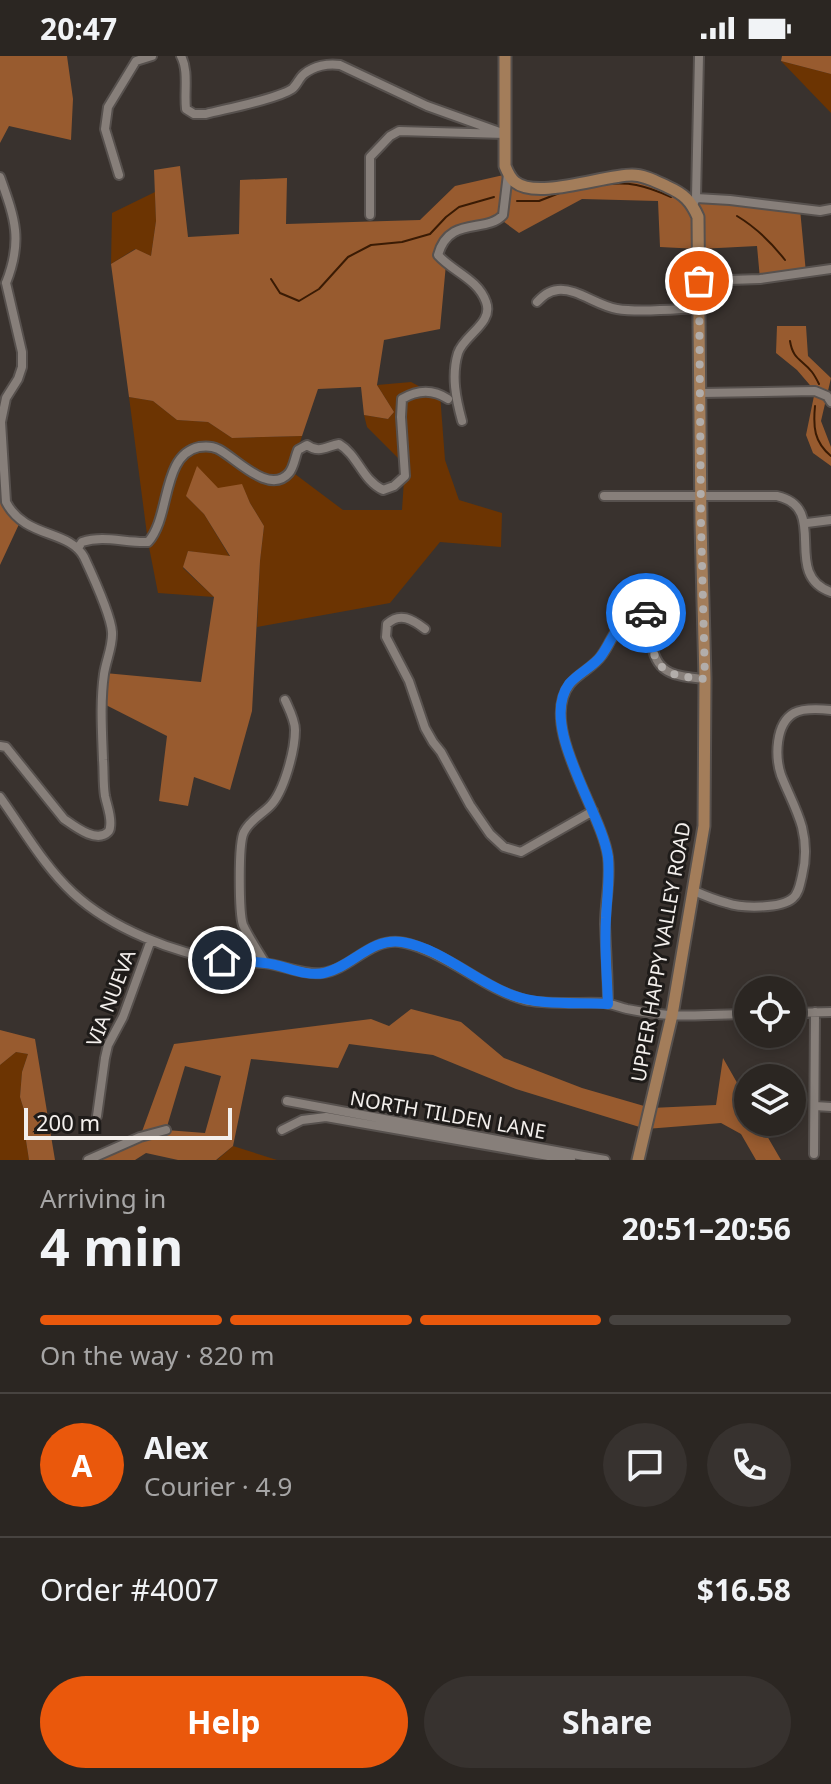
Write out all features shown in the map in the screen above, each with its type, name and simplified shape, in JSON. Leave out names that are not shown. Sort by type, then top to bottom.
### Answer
[{"type":"street","points":[[119,175],[105,129],[108,107],[136,61],[152,56]]},
{"type":"street","points":[[181,56],[186,65],[186,109],[194,114],[206,114],[281,94],[294,88],[303,75],[331,64],[340,65],[427,106],[505,134]]},
{"type":"street","points":[[505,56],[505,166],[515,183],[547,188],[633,175],[643,176],[678,191],[694,202],[730,200],[820,211],[831,209]]},
{"type":"street","points":[[694,202],[699,56]]},
{"type":"street","points":[[370,215],[370,157],[390,136],[399,131],[505,134]]},
{"type":"street","points":[[462,421],[454,389],[457,354],[488,312],[486,301],[469,278],[446,264],[438,255],[443,239],[451,234],[472,225],[500,219],[508,174]]},
{"type":"street","points":[[0,177],[16,226],[16,252],[3,282],[22,352],[22,367],[6,398],[1,422],[6,502],[20,522],[78,548],[110,619],[113,630],[101,720],[105,793],[111,826],[108,832],[93,835],[64,819],[6,747],[0,746]]},
{"type":"street","name":"UPPER HAPPY VALLEY ROAD","points":[[638,1160],[672,1015],[704,826],[700,308],[698,217],[694,202]]},
{"type":"street","points":[[699,281],[760,279],[831,269]]},
{"type":"street","points":[[537,302],[544,295],[560,290],[571,291],[620,310],[700,308]]},
{"type":"street","points":[[701,393],[815,391],[827,396],[831,402]]},
{"type":"street","points":[[78,548],[82,542],[94,538],[148,542],[154,536],[177,462],[186,452],[197,447],[218,449],[247,470],[267,479],[281,479],[290,471],[298,450],[307,445],[314,450],[339,444],[374,486],[383,490],[394,486],[405,476],[402,399],[411,394],[430,392],[448,399]]},
{"type":"street","points":[[604,496],[777,496],[790,499],[800,506],[806,516],[810,575],[816,583],[831,592]]},
{"type":"street","points":[[807,523],[831,520]]},
{"type":"street","points":[[608,1004],[605,920],[610,882],[608,854],[569,755],[560,713],[562,701],[569,685],[601,657],[629,615],[637,613],[647,613],[650,618],[653,653],[658,664],[669,674],[705,679]]},
{"type":"street","points":[[425,629],[403,617],[394,618],[385,631],[409,681],[425,728],[490,834],[504,847],[521,852],[593,811]]},
{"type":"street","points":[[265,963],[243,924],[240,851],[242,834],[253,819],[273,804],[282,787],[295,729],[285,700]]},
{"type":"street","points":[[692,890],[730,905],[786,903],[799,891],[805,865],[803,830],[780,772],[778,745],[785,721],[796,712],[831,710]]},
{"type":"street","points":[[0,797],[72,892],[97,911],[151,940],[222,960],[265,963],[319,973],[341,966],[378,945],[400,942],[443,958],[508,994],[528,1001],[608,1004],[672,1015],[734,1014]]},
{"type":"street","name":"VIA NUEVA","points":[[97,1116],[108,1045],[123,1017],[151,940]]},
{"type":"street","points":[[806,1012],[831,1012]]},
{"type":"street","points":[[814,1154],[815,1012]]},
{"type":"street","name":"NORTH TILDEN LANE","points":[[287,1101],[605,1160]]},
{"type":"street","points":[[815,1106],[831,1107]]},
{"type":"street","points":[[282,1130],[302,1120],[326,1117],[571,1160]]},
{"type":"street","points":[[88,1160],[140,1137],[166,1130]]},
{"type":"shaded area","points":[[0,56],[67,56],[73,99],[71,140],[9,126],[0,143]]},
{"type":"shaded area","points":[[782,56],[831,56],[831,74],[781,61]]},
{"type":"shaded area","points":[[781,61],[831,74],[831,113]]},
{"type":"shaded area","points":[[180,166],[188,237],[239,234],[240,180],[287,178],[286,224],[420,220],[455,186],[508,174],[528,187],[633,175],[696,198],[800,209],[806,273],[760,279],[757,246],[699,249],[660,247],[658,201],[582,199],[519,233],[500,219],[451,234],[439,250],[446,264],[440,329],[384,340],[377,385],[394,412],[388,419],[364,415],[361,387],[318,389],[302,436],[232,438],[208,422],[177,420],[153,401],[129,397],[111,264],[136,249],[151,256],[156,221],[154,170]]},
{"type":"shaded area","points":[[155,192],[156,221],[151,256],[135,249],[111,264],[112,213]]},
{"type":"shaded area","points":[[777,326],[806,326],[808,356],[831,378],[821,421],[831,447],[831,466],[813,453],[806,435],[815,391],[797,370],[776,353]]},
{"type":"shaded area","points":[[411,382],[440,394],[445,460],[459,500],[502,513],[501,547],[440,542],[390,603],[257,627],[264,526],[242,485],[186,496],[204,514],[230,557],[188,551],[183,568],[214,597],[158,593],[148,542],[129,397],[153,401],[177,420],[208,422],[232,438],[302,436],[291,471],[343,510],[402,510],[405,465],[367,427],[364,415],[388,419],[394,412],[377,385]]},
{"type":"shaded area","points":[[0,431],[6,502],[20,522],[0,565]]},
{"type":"shaded area","points":[[197,466],[218,488],[242,484],[264,526],[252,711],[230,790],[194,777],[188,806],[159,801],[167,736],[102,703],[105,673],[201,682],[214,597],[183,567],[188,551],[230,556],[204,514],[186,496]]},
{"type":"shaded area","points":[[411,1009],[461,1022],[504,1058],[582,1088],[651,1108],[716,1105],[723,1058],[734,1077],[734,1130],[721,1123],[646,1129],[516,1089],[433,1055],[349,1044],[338,1068],[251,1059],[233,1146],[216,1160],[178,1160],[146,1153],[135,1160],[88,1160],[140,1137],[174,1044],[371,1019],[389,1026]],"holes":[[[185,1066],[221,1076],[205,1133],[166,1130]]]},
{"type":"shaded area","points":[[0,1030],[35,1039],[55,1160],[29,1160],[25,1134],[27,1120],[20,1097],[22,1072],[28,1054],[16,1052],[0,1065]]},
{"type":"shaded area","points":[[16,1052],[28,1054],[22,1072],[20,1097],[27,1120],[25,1134],[29,1160],[0,1160],[0,1065]]},
{"type":"shaded area","points":[[742,1136],[767,1136],[781,1160],[756,1160]]},
{"type":"shaded area","points":[[233,1146],[277,1160],[217,1160]]},
{"type":"waterway","points":[[600,185],[636,185],[671,197]]},
{"type":"waterway","points":[[517,201],[539,201],[562,192]]},
{"type":"waterway","points":[[271,279],[280,293],[299,301],[319,289],[348,257],[371,245],[402,242],[430,234],[459,207],[494,197]]},
{"type":"waterway","points":[[737,216],[751,225],[785,260]]},
{"type":"waterway","points":[[790,341],[796,356],[819,384]]},
{"type":"waterway","points":[[815,406],[816,434],[831,456]]},
{"type":"way so far","points":[[646,613],[650,618],[653,653],[658,664],[669,674],[705,679],[699,281]]},
{"type":"route","points":[[222,960],[265,963],[319,973],[341,966],[378,945],[400,942],[443,958],[508,994],[528,1001],[608,1004],[605,920],[610,882],[608,854],[569,755],[560,713],[569,685],[601,657],[629,615],[646,613]]}]
